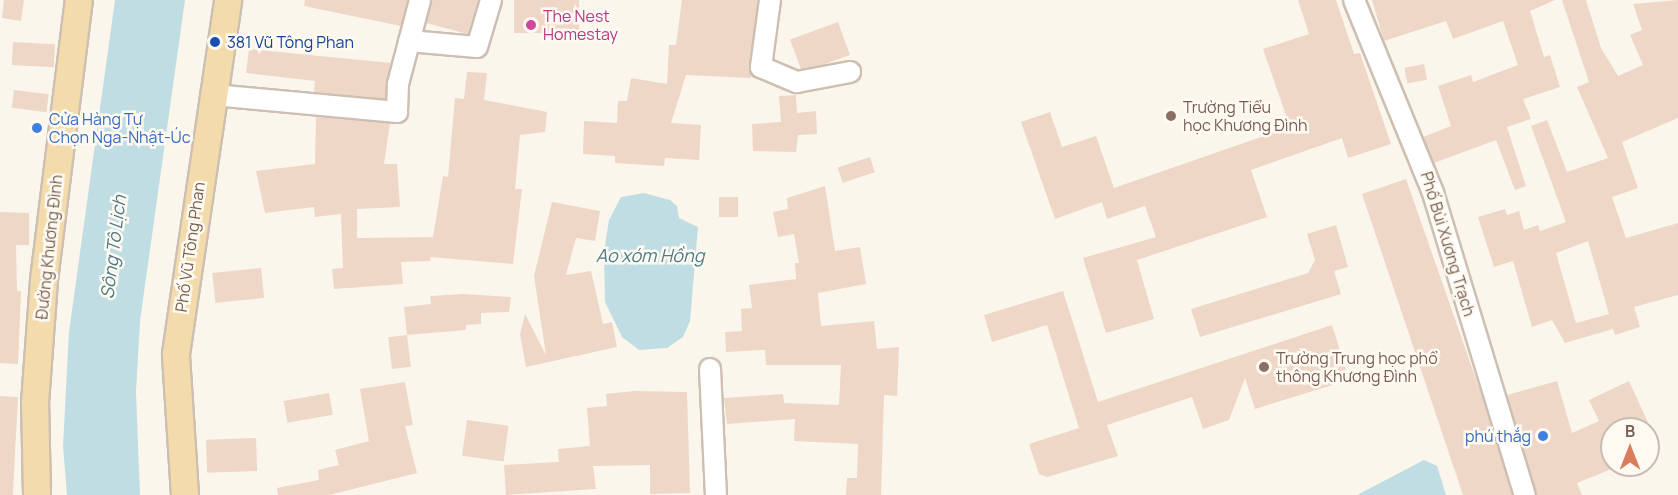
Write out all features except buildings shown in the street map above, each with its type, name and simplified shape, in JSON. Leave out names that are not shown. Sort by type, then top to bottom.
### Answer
[{"type":"main road","name":"Đường Khương Đình","points":[[38,495],[35,403],[44,280],[79,0]]},
{"type":"main road","name":"Phố Vũ Tông Phan","points":[[184,495],[176,354],[228,0]]},
{"type":"street","points":[[214,95],[253,101],[397,112],[398,84],[420,0]]},
{"type":"street","points":[[409,40],[477,47],[491,0]]},
{"type":"street","points":[[770,0],[761,67],[796,82],[850,72]]},
{"type":"street","name":"Phố Bùi Xương Trạch","points":[[1354,0],[1433,193],[1525,495]]},
{"type":"street","points":[[710,369],[716,495]]},
{"type":"water","name":"Sông Tô Lịch","points":[[115,0],[185,0],[140,321],[136,392],[140,495],[67,495],[63,446],[69,332]]},
{"type":"water","name":"Ao xóm Hồng","points":[[644,193],[670,200],[677,206],[679,218],[698,227],[690,321],[683,337],[667,348],[639,350],[622,337],[605,302],[604,251],[609,220],[621,197]]},
{"type":"water","points":[[1424,460],[1437,466],[1446,495],[1357,495]]},
{"type":"place","name":"The Nest Homestay","points":[[531,25]]},
{"type":"place","name":"381 Vũ Tông Phan","points":[[215,42]]},
{"type":"place","name":"Trường Tiểu học Khương Đình","points":[[1171,116]]},
{"type":"place","name":"Cửa Hàng Tự Chọn Nga-Nhật-Úc","points":[[37,128]]},
{"type":"place","name":"Trường Trung học phổ thông Khương Đình","points":[[1264,367]]},
{"type":"place","name":"phú thắg","points":[[1543,436]]}]
